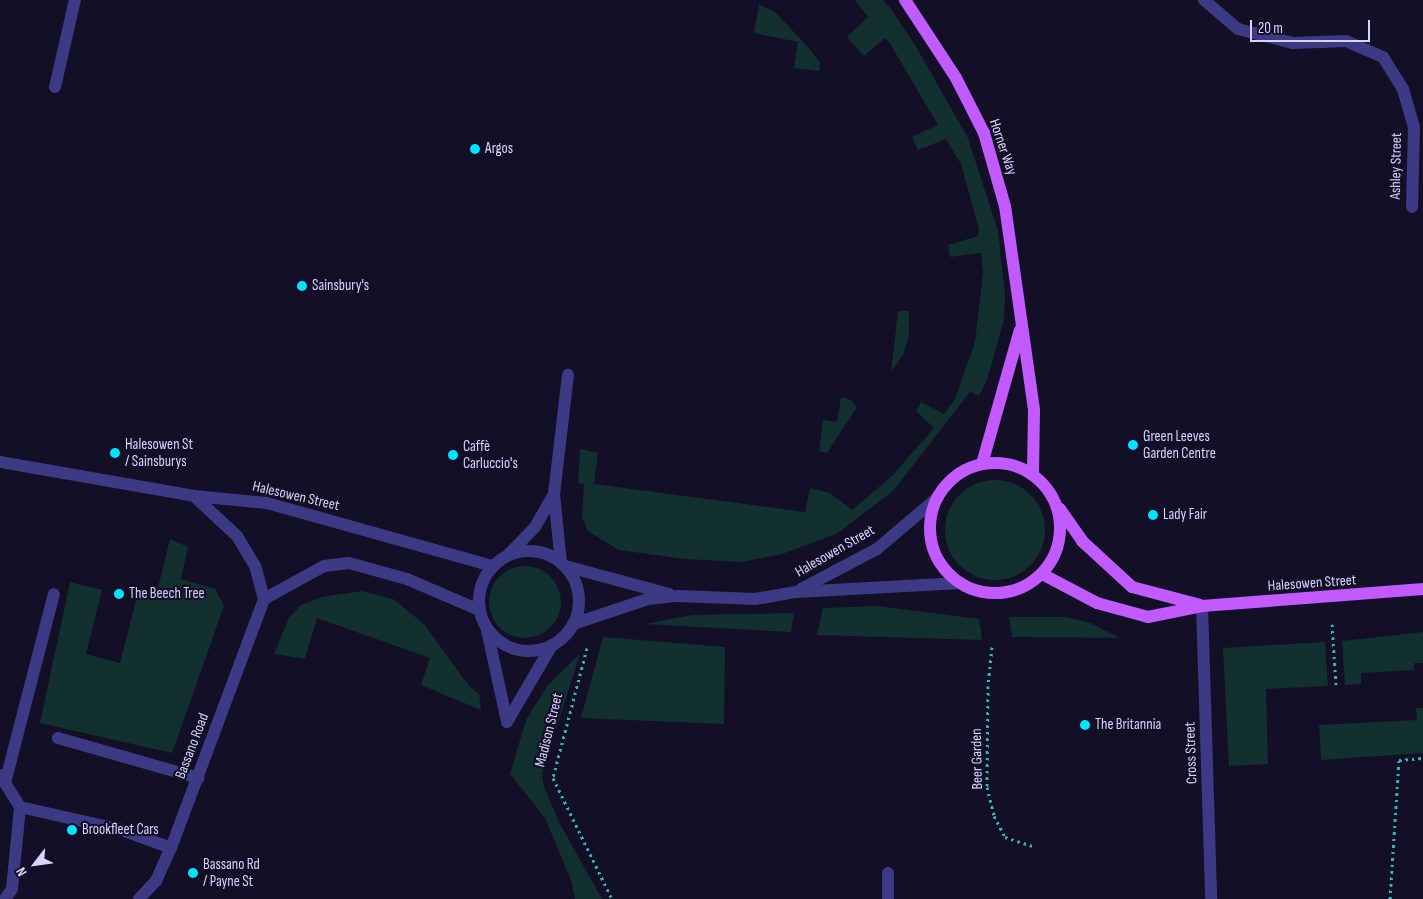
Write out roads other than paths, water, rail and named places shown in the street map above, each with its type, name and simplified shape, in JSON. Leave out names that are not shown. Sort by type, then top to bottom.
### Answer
[{"type":"main road","name":"Horner Way","points":[[904,0],[956,78],[984,133],[1006,206],[1034,410],[1032,474]]},
{"type":"main road","name":"Horner Way","points":[[982,464],[1022,323]]},
{"type":"main road","points":[[982,464],[1010,464],[1032,474],[1054,499],[1060,521],[1060,535],[1056,551],[1042,574],[1029,584],[1006,592],[982,592],[961,584],[939,560],[930,533],[936,499],[947,483],[968,468],[982,464]]},
{"type":"main road","name":"Halesowen Street","points":[[1054,499],[1082,541],[1132,587],[1202,606]]},
{"type":"main road","name":"Halesowen Street","points":[[1042,574],[1061,587],[1118,611],[1148,617],[1202,606],[1330,598],[1423,589]]},
{"type":"street","points":[[55,87],[75,0]]},
{"type":"street","name":"Ashley Street","points":[[1204,0],[1238,29],[1293,43],[1346,41],[1383,57],[1403,89],[1414,127],[1412,207]]},
{"type":"street","points":[[554,494],[535,527],[506,557],[493,566],[484,577],[479,593],[479,610],[486,628],[498,641],[516,650],[534,651],[552,645],[573,624],[578,608],[578,592],[563,565],[554,494],[568,374]]},
{"type":"street","name":"Halesowen Street","points":[[0,462],[194,496],[267,503],[493,566]]},
{"type":"street","points":[[194,496],[237,536],[255,566],[264,599],[324,566],[349,563],[407,579],[479,610]]},
{"type":"street","name":"Halesowen Street","points":[[796,592],[877,549],[936,499]]},
{"type":"street","points":[[506,557],[518,552],[536,552],[563,565]]},
{"type":"street","name":"Halesowen Street","points":[[563,565],[678,596]]},
{"type":"street","name":"Halesowen Street","points":[[573,624],[648,599],[678,596],[755,598],[796,592],[961,584]]},
{"type":"street","points":[[5,899],[12,890],[20,807],[2,779],[54,594]]},
{"type":"street","name":"Bassano Road","points":[[139,899],[156,880],[171,848],[264,599]]},
{"type":"street","name":"Cross Street","points":[[1202,606],[1211,899]]},
{"type":"street","name":"Madison Street","points":[[486,628],[507,722],[552,645]]},
{"type":"street","points":[[58,738],[198,778]]},
{"type":"street","points":[[20,807],[122,830],[171,848]]},
{"type":"street","points":[[888,873],[888,899]]},
{"type":"place","name":"Argos","points":[[475,149]]},
{"type":"place","name":"Sainsbury's","points":[[302,286]]},
{"type":"place","name":"Green Leeves Garden Centre","points":[[1133,445]]},
{"type":"place","name":"Halesowen St / Sainsburys","points":[[115,453]]},
{"type":"place","name":"Caffè Carluccio's","points":[[453,455]]},
{"type":"place","name":"Lady Fair","points":[[1153,515]]},
{"type":"place","name":"The Beech Tree","points":[[119,594]]},
{"type":"place","name":"The Britannia","points":[[1085,725]]},
{"type":"place","name":"Brookfleet Cars","points":[[72,830]]},
{"type":"place","name":"Bassano Rd / Payne St","points":[[193,873]]}]
